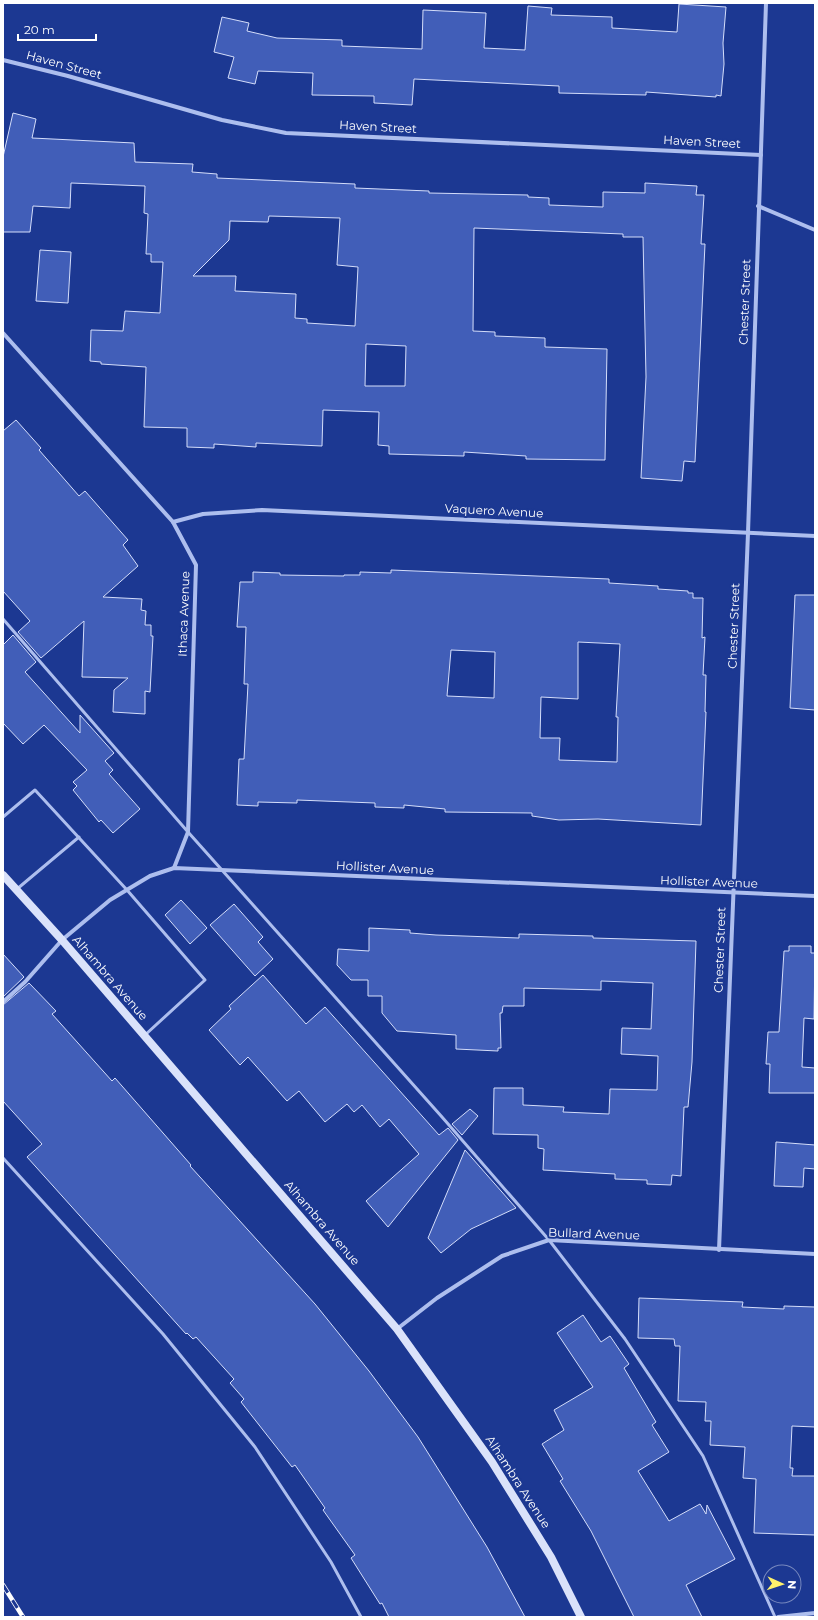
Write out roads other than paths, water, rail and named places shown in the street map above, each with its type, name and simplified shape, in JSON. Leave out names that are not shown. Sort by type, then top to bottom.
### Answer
[{"type":"main road","name":"Alhambra Avenue","points":[[3,875],[62,940],[397,1329],[492,1462],[551,1557],[581,1617]]},
{"type":"street","name":"Chester Street","points":[[719,1250],[732,893],[748,533],[766,3]]},
{"type":"street","name":"Haven Street","points":[[3,60],[68,76],[222,120],[286,133],[761,155]]},
{"type":"street","points":[[758,206],[815,230]]},
{"type":"street","name":"Ithaca Avenue","points":[[3,333],[173,522],[196,565],[188,832],[174,868]]},
{"type":"street","name":"Vaquero Avenue","points":[[173,522],[203,514],[262,510],[815,536]]},
{"type":"street","name":"Hollister Avenue","points":[[3,1002],[25,982],[62,940],[110,900],[150,876],[174,868],[815,896]]},
{"type":"street","name":"Bullard Avenue","points":[[397,1329],[437,1298],[502,1256],[549,1240],[815,1254]]},
{"type":"street","points":[[777,1617],[815,1613]]},
{"type":"lane","points":[[3,619],[188,832],[549,1240],[625,1339],[703,1456],[777,1617]]},
{"type":"lane","points":[[3,817],[35,790],[127,890],[205,980],[144,1036]]},
{"type":"lane","points":[[17,890],[79,837]]},
{"type":"lane","points":[[3,1158],[163,1334],[255,1447],[331,1562],[361,1617]]},
{"type":"railway","points":[[3,1585],[23,1617]]}]
